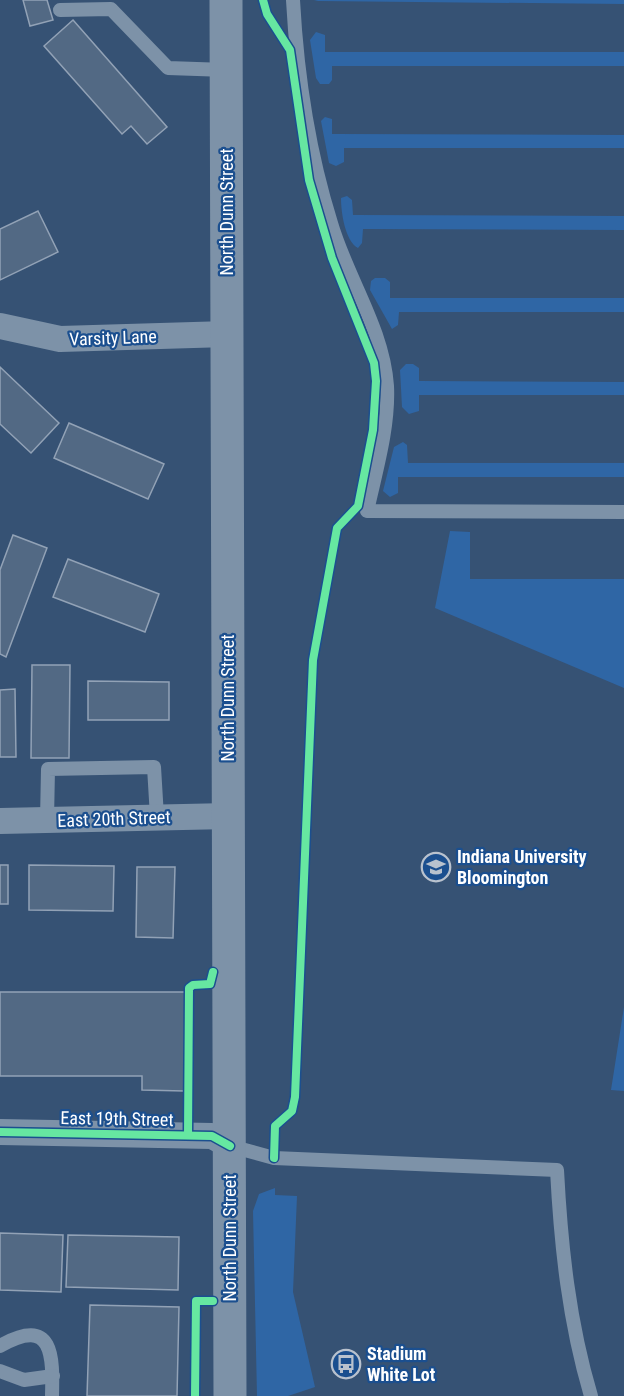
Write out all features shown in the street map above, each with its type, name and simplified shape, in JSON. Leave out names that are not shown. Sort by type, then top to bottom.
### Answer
[{"type":"street","name":"North Dunn Street","points":[[226,0],[230,1396]]},
{"type":"street","name":"Varsity Lane","points":[[0,326],[60,339],[227,334]]},
{"type":"street","name":"East 20th Street","points":[[0,821],[229,816]]},
{"type":"street","name":"East 19th Street","points":[[0,1132],[212,1136],[230,1146]]},
{"type":"lane","points":[[293,0],[304,102],[320,183],[345,264],[381,347],[387,387],[384,430],[367,511],[624,512]]},
{"type":"lane","points":[[60,10],[111,9],[168,68],[226,70]]},
{"type":"lane","points":[[47,820],[48,769],[154,767],[157,817]]},
{"type":"lane","points":[[230,1146],[274,1158],[556,1170],[566,1284],[582,1364],[591,1396]]},
{"type":"lane","points":[[0,1346],[28,1336],[41,1339],[50,1347],[53,1376],[52,1396]]},
{"type":"lane","points":[[0,1371],[24,1380],[53,1376]]},
{"type":"shaded area","points":[[314,0],[624,0],[624,4],[318,1]]},
{"type":"shaded area","points":[[316,32],[325,35],[325,52],[624,52],[624,66],[332,66],[332,80],[329,84],[320,84],[316,78],[310,40]]},
{"type":"shaded area","points":[[325,117],[332,119],[332,134],[624,135],[624,148],[344,148],[344,162],[336,166],[329,163],[321,121]]},
{"type":"shaded area","points":[[347,196],[352,200],[353,215],[624,216],[624,230],[363,229],[362,243],[358,248],[347,233],[343,218],[341,198]]},
{"type":"shaded area","points":[[375,278],[385,278],[390,282],[390,298],[624,298],[624,312],[399,312],[398,325],[392,329],[370,290],[371,281]]},
{"type":"shaded area","points":[[406,364],[413,364],[419,368],[419,381],[624,382],[624,395],[419,395],[419,411],[409,414],[402,407],[400,370]]},
{"type":"shaded area","points":[[403,442],[407,445],[408,463],[624,463],[624,477],[398,477],[398,493],[390,497],[383,491],[394,447]]},
{"type":"shaded area","points":[[450,531],[470,532],[470,579],[624,579],[624,688],[435,608]]},
{"type":"shaded area","points":[[624,1007],[624,1091],[611,1090]]},
{"type":"shaded area","points":[[275,1188],[275,1195],[297,1196],[293,1292],[315,1387],[288,1396],[257,1396],[253,1211],[259,1194]]},
{"type":"building","points":[[23,0],[47,0],[53,20],[30,26]]},
{"type":"building","points":[[73,20],[167,127],[147,144],[131,126],[122,134],[44,46]]},
{"type":"building","points":[[38,211],[58,252],[0,280],[0,229]]},
{"type":"building","points":[[0,367],[59,423],[31,453],[0,424]]},
{"type":"building","points":[[69,423],[164,464],[148,499],[54,458]]},
{"type":"building","points":[[13,535],[47,548],[6,657],[0,654],[0,570]]},
{"type":"building","points":[[68,559],[159,594],[145,632],[53,597]]},
{"type":"building","points":[[32,665],[70,665],[69,758],[31,758]]},
{"type":"building","points":[[88,681],[169,682],[169,720],[88,720]]},
{"type":"building","points":[[15,689],[16,757],[0,757],[0,690]]},
{"type":"building","points":[[0,865],[8,865],[8,904],[0,904]]},
{"type":"building","points":[[29,865],[114,866],[113,911],[29,910]]},
{"type":"building","points":[[137,867],[175,867],[173,938],[136,937]]},
{"type":"building","points":[[0,992],[185,992],[184,1091],[142,1090],[142,1076],[0,1076]]},
{"type":"building","points":[[0,1233],[63,1235],[61,1292],[0,1290]]},
{"type":"building","points":[[68,1235],[179,1237],[178,1290],[66,1287]]},
{"type":"building","points":[[90,1305],[179,1307],[177,1396],[87,1396]]},
{"type":"cycle path","points":[[263,0],[267,14],[290,50],[309,180],[332,258],[374,363],[376,381],[373,430],[358,506],[337,528],[313,660],[295,1097],[292,1111],[275,1126],[274,1158]]},
{"type":"cycle path","points":[[188,1135],[189,988],[193,985],[210,984],[213,972]]},
{"type":"cycle path","points":[[0,1132],[212,1136],[230,1146]]},
{"type":"cycle path","points":[[195,1396],[196,1301],[213,1301]]},
{"type":"place","name":"Indiana University Bloomington","points":[[436,867]]},
{"type":"place","name":"Stadium White Lot","points":[[346,1364]]}]
